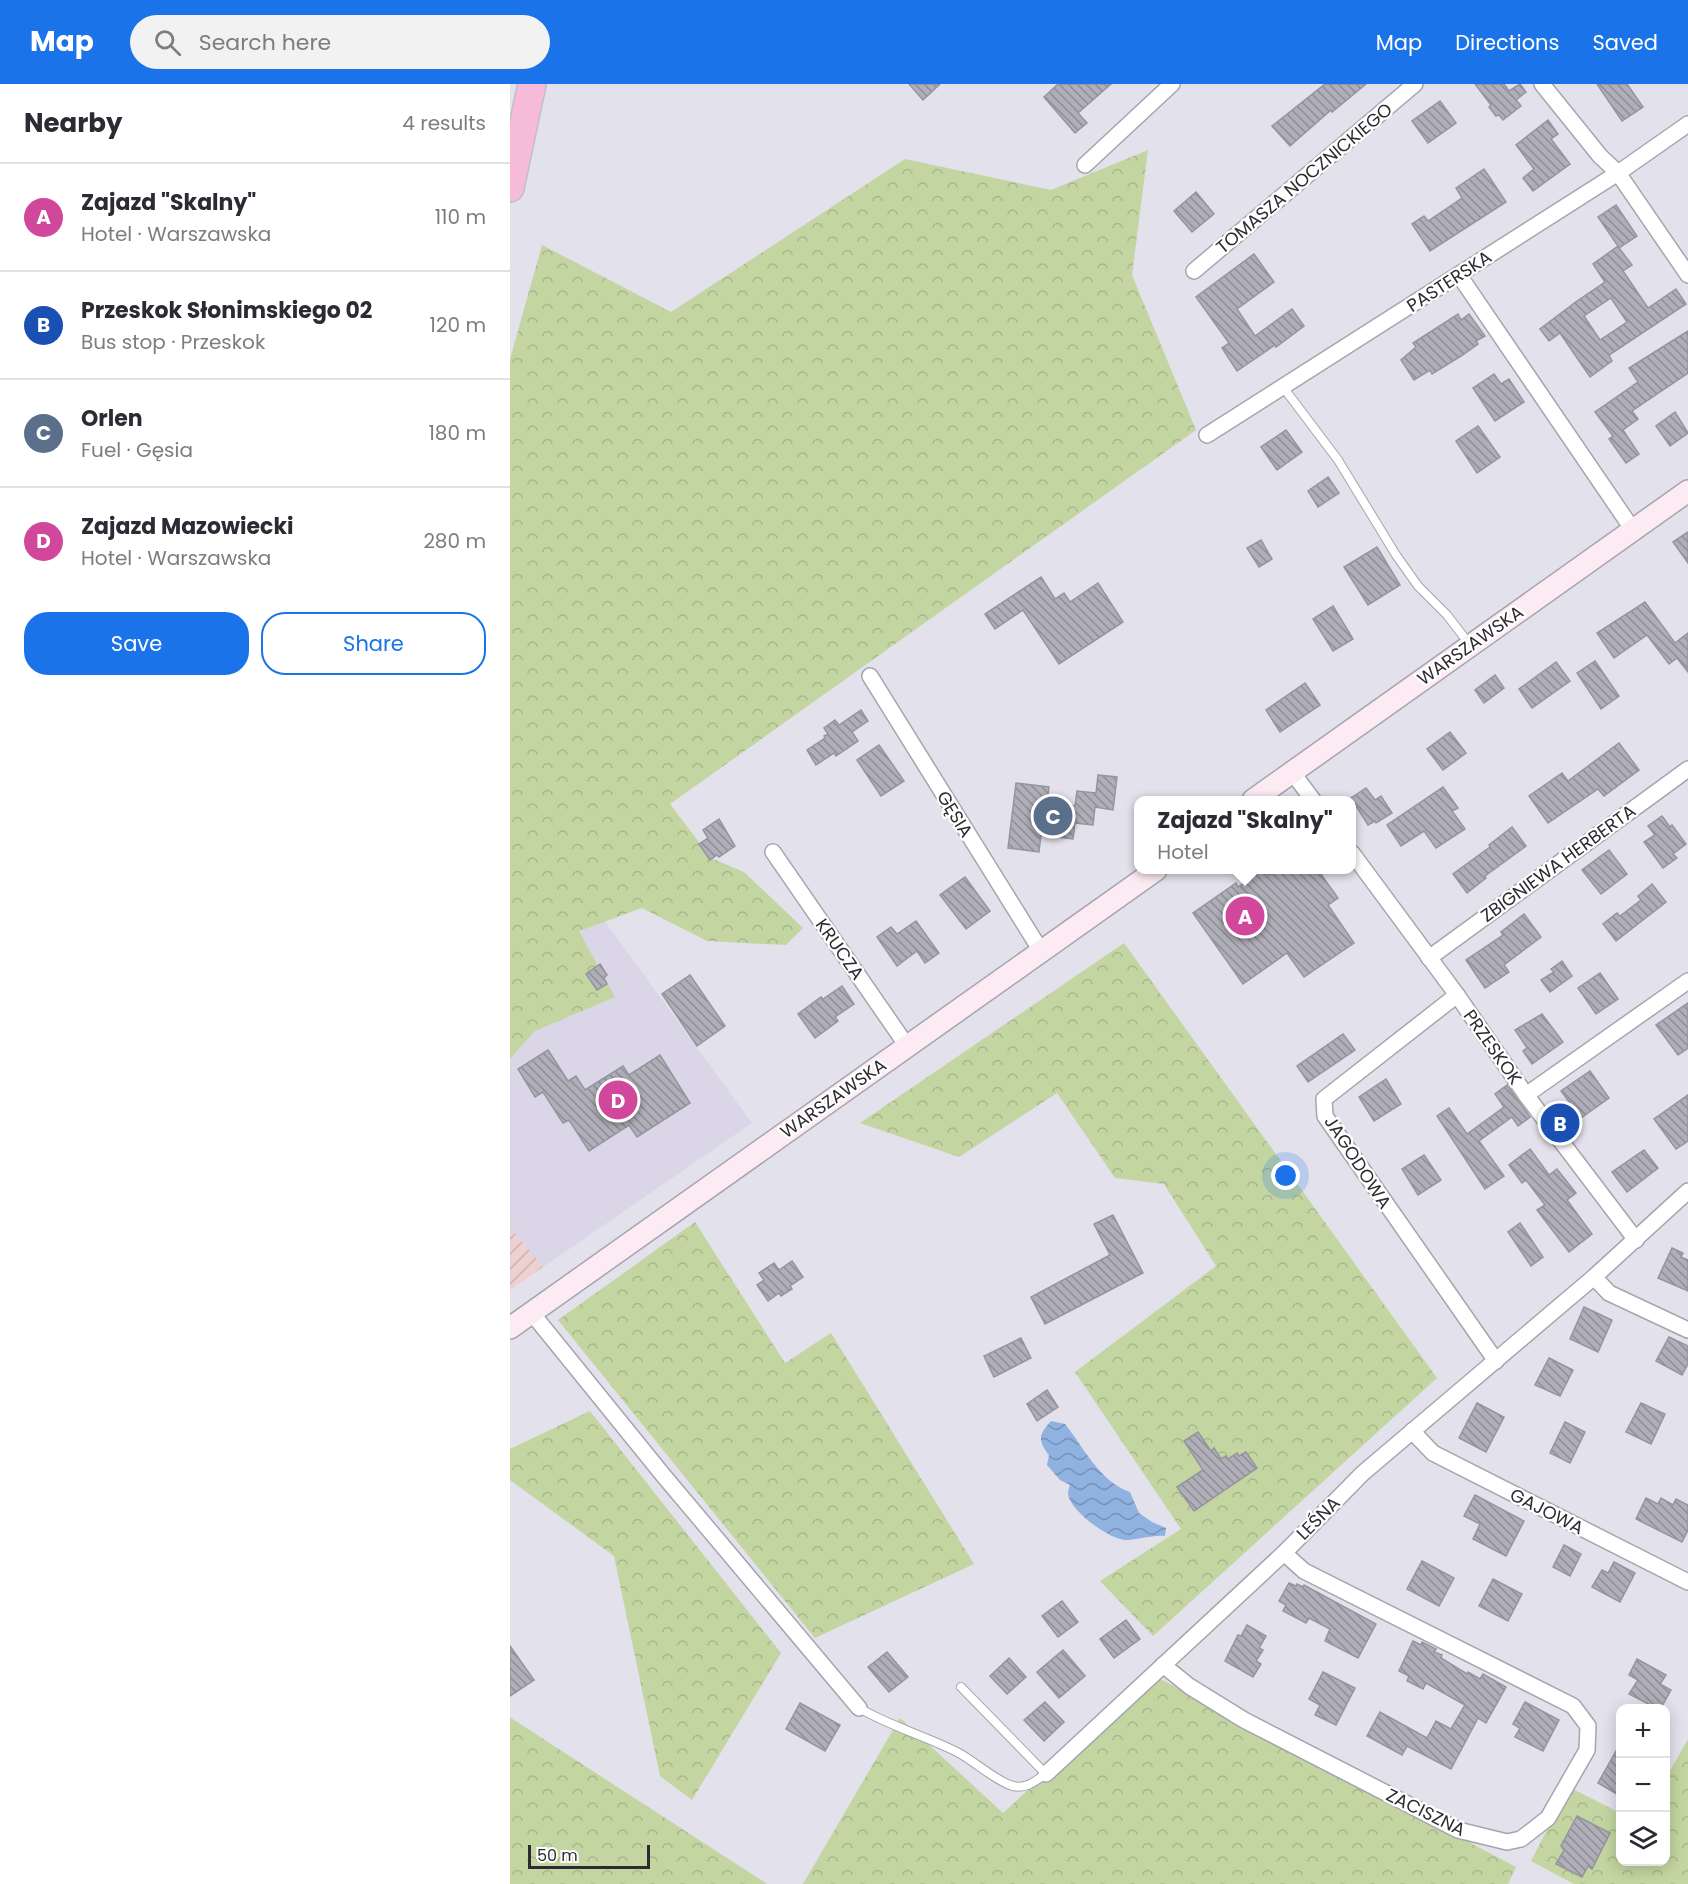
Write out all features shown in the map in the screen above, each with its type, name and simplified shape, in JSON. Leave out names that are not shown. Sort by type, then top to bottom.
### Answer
[{"type":"highway","points":[[510,188],[532,84]]},
{"type":"street","points":[[1085,165],[1172,84]]},
{"type":"street","name":"TOMASZA NOCZNICKIEGO","points":[[1194,271],[1415,84]]},
{"type":"street","points":[[1542,84],[1600,156],[1618,172],[1688,275]]},
{"type":"street","name":"PASTERSKA","points":[[1207,435],[1618,172],[1688,124]]},
{"type":"street","points":[[1460,274],[1633,530]]},
{"type":"street","name":"WARSZAWSKA","points":[[1259,796],[1688,490]]},
{"type":"street","name":"GĘSIA","points":[[870,676],[1041,951]]},
{"type":"street","name":"ZBIGNIEWA HERBERTA","points":[[1429,958],[1688,769]]},
{"type":"street","points":[[1292,772],[1309,796]]},
{"type":"street","name":"KRUCZA","points":[[773,852],[907,1046]]},
{"type":"street","name":"PRZESKOK","points":[[1356,858],[1457,995],[1526,1095],[1636,1240]]},
{"type":"street","name":"WARSZAWSKA","points":[[510,1328],[1150,874]]},
{"type":"street","points":[[1526,1095],[1688,981]]},
{"type":"street","name":"JAGODOWA","points":[[1457,995],[1324,1099],[1325,1116],[1496,1361]]},
{"type":"street","name":"LEŚNA","points":[[1046,1774],[1284,1553],[1363,1473],[1594,1277],[1688,1191]]},
{"type":"street","points":[[1594,1277],[1609,1293],[1688,1330]]},
{"type":"street","points":[[531,1312],[663,1475],[859,1708]]},
{"type":"street","name":"GAJOWA","points":[[1412,1431],[1433,1453],[1688,1582]]},
{"type":"street","name":"ZACISZNA","points":[[1163,1665],[1189,1686],[1244,1720],[1458,1830],[1507,1842],[1521,1839],[1548,1818],[1587,1750],[1588,1726],[1573,1706],[1304,1571],[1284,1553]]},
{"type":"lane","points":[[1283,387],[1338,460],[1396,555],[1418,586],[1447,615],[1470,645]]},
{"type":"lane","points":[[859,1708],[880,1720],[959,1753],[1011,1785],[1026,1787],[1046,1774],[961,1687]]},
{"type":"shaded area","points":[[584,893],[752,1123],[543,1267],[510,1227],[510,942]]},
{"type":"shaded area","points":[[510,1227],[543,1267],[510,1290]]},
{"type":"green space","points":[[1148,150],[1132,275],[1196,430],[670,804],[711,858],[744,872],[803,928],[786,945],[707,941],[642,908],[579,931],[615,997],[535,1031],[510,1059],[510,359],[542,245],[671,312],[905,159],[1051,190]]},
{"type":"green space","points":[[1124,943],[1437,1378],[1153,1636],[1100,1581],[1181,1529],[1075,1372],[1216,1266],[1164,1184],[1115,1178],[1057,1093],[959,1157],[860,1123]]},
{"type":"green space","points":[[695,1222],[785,1363],[831,1333],[974,1564],[815,1638],[558,1320]]},
{"type":"green space","points":[[590,1411],[781,1653],[692,1800],[660,1776],[614,1556],[510,1480],[510,1449]]},
{"type":"green space","points":[[1153,1675],[1516,1867],[1508,1884],[803,1884],[900,1718],[1003,1813]]},
{"type":"green space","points":[[511,1718],[767,1884],[510,1884]]},
{"type":"green space","points":[[1688,1739],[1688,1884],[1574,1884],[1531,1861],[1569,1787],[1616,1811],[1616,1866],[1670,1866],[1670,1771]]},
{"type":"water","points":[[1051,1421],[1065,1424],[1101,1472],[1119,1487],[1130,1492],[1139,1513],[1166,1528],[1165,1536],[1119,1539],[1101,1530],[1083,1516],[1070,1501],[1068,1494],[1070,1485],[1060,1480],[1047,1465],[1049,1455],[1041,1438]]},
{"type":"building","points":[[909,84],[940,84],[923,100]]},
{"type":"building","points":[[1058,84],[1111,84],[1078,113],[1087,123],[1075,133],[1044,97]]},
{"type":"building","points":[[1325,84],[1366,84],[1332,112],[1331,110],[1290,146],[1272,126]]},
{"type":"building","points":[[1475,84],[1504,84],[1509,91],[1520,84],[1526,92],[1516,100],[1521,106],[1503,120],[1499,115],[1496,116],[1489,107],[1491,105]]},
{"type":"building","points":[[1597,84],[1627,84],[1643,107],[1622,121]]},
{"type":"building","points":[[1440,101],[1456,123],[1428,143],[1412,121]]},
{"type":"building","points":[[1548,120],[1558,134],[1551,139],[1570,164],[1533,191],[1523,178],[1534,169],[1516,145]]},
{"type":"building","points":[[1484,169],[1506,202],[1430,251],[1412,224],[1424,216],[1428,221],[1462,198],[1456,188]]},
{"type":"building","points":[[1196,192],[1214,214],[1192,232],[1174,211]]},
{"type":"building","points":[[1616,205],[1637,236],[1619,248],[1632,265],[1623,271],[1648,308],[1676,289],[1686,304],[1609,355],[1612,361],[1590,377],[1560,333],[1549,341],[1540,329],[1605,282],[1593,264],[1618,246],[1598,217]],"holes":[[[1611,298],[1627,322],[1600,340],[1584,316]]]},
{"type":"building","points":[[1254,254],[1274,282],[1237,309],[1255,336],[1292,309],[1304,326],[1276,347],[1275,345],[1237,371],[1222,348],[1229,343],[1196,297]]},
{"type":"building","points":[[1458,314],[1461,320],[1469,314],[1485,336],[1476,341],[1478,344],[1432,374],[1430,370],[1414,380],[1401,360],[1416,347],[1413,343]]},
{"type":"building","points":[[1688,331],[1688,373],[1632,411],[1638,419],[1623,430],[1639,454],[1626,463],[1609,439],[1613,436],[1595,412],[1638,382],[1629,368]]},
{"type":"building","points":[[1494,374],[1501,384],[1509,379],[1524,402],[1495,421],[1473,388]]},
{"type":"building","points":[[1675,412],[1688,433],[1670,446],[1656,426]]},
{"type":"building","points":[[1478,426],[1500,457],[1477,473],[1456,441]]},
{"type":"building","points":[[1286,430],[1302,452],[1277,470],[1261,447]]},
{"type":"building","points":[[1328,477],[1339,493],[1318,507],[1308,491]]},
{"type":"building","points":[[1688,532],[1688,563],[1673,542]]},
{"type":"building","points":[[1261,540],[1272,559],[1259,567],[1247,548]]},
{"type":"building","points":[[1377,547],[1400,585],[1368,605],[1344,567]]},
{"type":"building","points":[[1041,577],[1055,599],[1064,593],[1070,602],[1098,583],[1123,622],[1059,664],[1023,610],[995,629],[985,614]]},
{"type":"building","points":[[1645,602],[1675,643],[1688,633],[1688,672],[1677,658],[1669,664],[1647,635],[1614,658],[1597,633]]},
{"type":"building","points":[[1333,606],[1353,639],[1333,651],[1313,619]]},
{"type":"building","points":[[1595,661],[1619,696],[1601,709],[1577,673]]},
{"type":"building","points":[[1556,662],[1570,681],[1532,708],[1519,689]]},
{"type":"building","points":[[1495,675],[1504,688],[1484,703],[1475,690]]},
{"type":"building","points":[[1305,683],[1320,705],[1280,732],[1266,710]]},
{"type":"building","points":[[861,710],[868,721],[852,732],[858,741],[836,756],[834,753],[816,765],[807,750],[825,738],[824,736],[828,734],[824,728],[835,720],[839,725]]},
{"type":"building","points":[[1450,732],[1466,753],[1443,770],[1427,749]]},
{"type":"building","points":[[1619,743],[1639,770],[1604,796],[1598,789],[1548,823],[1529,796],[1562,773],[1568,781]]},
{"type":"building","points":[[879,745],[904,781],[881,796],[857,760]]},
{"type":"building","points":[[1098,775],[1117,777],[1113,810],[1095,807],[1093,825],[1075,823],[1073,839],[1041,835],[1039,852],[1008,848],[1016,783],[1049,787],[1047,802],[1075,806],[1077,791],[1096,793]]},
{"type":"building","points":[[1443,787],[1458,808],[1452,811],[1465,829],[1436,848],[1424,831],[1401,846],[1387,825]]},
{"type":"building","points":[[1366,788],[1375,800],[1381,796],[1392,813],[1368,825],[1356,806],[1356,796],[1354,796]]},
{"type":"building","points":[[1662,816],[1686,844],[1673,854],[1677,858],[1663,868],[1644,842],[1655,835],[1648,826]]},
{"type":"building","points":[[719,819],[735,846],[710,860],[699,844],[708,838],[703,830]]},
{"type":"building","points":[[1512,827],[1526,846],[1485,876],[1486,878],[1467,893],[1453,874],[1490,847],[1489,845]]},
{"type":"building","points":[[1609,850],[1627,874],[1601,894],[1582,870]]},
{"type":"building","points":[[1257,874],[1321,874],[1338,898],[1328,905],[1354,943],[1304,977],[1287,953],[1243,984],[1193,913],[1236,883],[1238,887]]},
{"type":"building","points":[[965,877],[990,911],[966,929],[940,895]]},
{"type":"building","points":[[1652,884],[1666,902],[1616,941],[1603,924],[1617,913],[1620,916],[1641,900],[1638,896]]},
{"type":"building","points":[[1524,914],[1541,937],[1504,965],[1509,972],[1485,988],[1466,960],[1503,935],[1501,932]]},
{"type":"building","points":[[916,921],[939,953],[925,963],[917,951],[897,966],[877,937],[891,927],[897,934]]},
{"type":"building","points":[[1562,961],[1572,976],[1550,992],[1541,980],[1554,972],[1551,969]]},
{"type":"building","points":[[600,964],[607,975],[604,978],[607,984],[597,990],[586,974]]},
{"type":"building","points":[[1600,973],[1618,999],[1596,1014],[1578,988]]},
{"type":"building","points":[[690,975],[725,1026],[697,1046],[662,994]]},
{"type":"building","points":[[842,986],[854,1004],[835,1017],[838,1021],[815,1038],[798,1014],[821,997],[823,999]]},
{"type":"building","points":[[1688,1003],[1688,1048],[1678,1055],[1656,1025]]},
{"type":"building","points":[[1542,1014],[1563,1042],[1532,1064],[1523,1051],[1527,1048],[1515,1030]]},
{"type":"building","points":[[1343,1034],[1355,1050],[1308,1082],[1297,1066]]},
{"type":"building","points":[[548,1050],[568,1081],[576,1076],[585,1090],[623,1066],[629,1075],[660,1055],[690,1103],[637,1137],[629,1125],[589,1151],[569,1120],[563,1123],[543,1092],[535,1097],[518,1069]]},
{"type":"building","points":[[1590,1071],[1609,1098],[1581,1118],[1561,1091]]},
{"type":"building","points":[[1386,1079],[1401,1104],[1374,1121],[1359,1097]]},
{"type":"building","points":[[1507,1085],[1530,1117],[1518,1126],[1512,1117],[1479,1141],[1504,1176],[1485,1189],[1437,1116],[1449,1108],[1467,1134],[1504,1107],[1495,1094]]},
{"type":"building","points":[[1688,1095],[1688,1141],[1676,1149],[1654,1119]]},
{"type":"building","points":[[1530,1149],[1549,1175],[1557,1169],[1576,1193],[1567,1200],[1592,1234],[1569,1252],[1537,1210],[1545,1205],[1526,1180],[1522,1183],[1509,1165]]},
{"type":"building","points":[[1644,1150],[1658,1168],[1627,1192],[1612,1172]]},
{"type":"building","points":[[1424,1155],[1441,1180],[1418,1195],[1402,1169]]},
{"type":"building","points":[[1113,1215],[1143,1273],[1045,1324],[1031,1297],[1110,1255],[1094,1224]]},
{"type":"building","points":[[1520,1223],[1543,1257],[1531,1266],[1508,1232]]},
{"type":"building","points":[[1672,1248],[1683,1253],[1681,1257],[1688,1260],[1688,1291],[1658,1278]]},
{"type":"building","points":[[792,1261],[803,1277],[790,1286],[792,1289],[781,1296],[779,1293],[768,1301],[757,1285],[764,1280],[759,1273],[774,1263],[779,1270]]},
{"type":"building","points":[[1584,1307],[1612,1320],[1598,1352],[1570,1339]]},
{"type":"building","points":[[1669,1337],[1688,1346],[1688,1364],[1682,1375],[1656,1361]]},
{"type":"building","points":[[1021,1338],[1031,1358],[994,1377],[984,1356]]},
{"type":"building","points":[[1549,1358],[1573,1370],[1560,1396],[1535,1385]]},
{"type":"building","points":[[1047,1390],[1058,1407],[1037,1421],[1027,1404]]},
{"type":"building","points":[[1477,1403],[1504,1417],[1486,1452],[1459,1438]]},
{"type":"building","points":[[1641,1403],[1665,1414],[1651,1444],[1626,1432]]},
{"type":"building","points":[[1565,1422],[1585,1432],[1570,1463],[1550,1453]]},
{"type":"building","points":[[1198,1432],[1211,1451],[1214,1448],[1221,1459],[1226,1456],[1228,1459],[1237,1453],[1239,1456],[1246,1452],[1257,1468],[1194,1511],[1177,1487],[1203,1470],[1184,1441]]},
{"type":"building","points":[[1475,1495],[1524,1521],[1506,1556],[1473,1539],[1480,1524],[1464,1516]]},
{"type":"building","points":[[1646,1498],[1658,1504],[1661,1498],[1673,1505],[1676,1499],[1688,1505],[1688,1530],[1682,1542],[1636,1519]]},
{"type":"building","points":[[1564,1545],[1581,1554],[1570,1576],[1553,1567]]},
{"type":"building","points":[[1422,1561],[1454,1578],[1439,1606],[1407,1589]]},
{"type":"building","points":[[1614,1562],[1635,1573],[1620,1602],[1592,1587],[1602,1570],[1608,1573]]},
{"type":"building","points":[[1493,1579],[1522,1594],[1508,1621],[1479,1606]]},
{"type":"building","points":[[1289,1583],[1303,1587],[1304,1585],[1376,1624],[1358,1658],[1325,1641],[1330,1629],[1309,1618],[1306,1623],[1283,1611],[1286,1605],[1279,1601]]},
{"type":"building","points":[[1062,1601],[1078,1622],[1058,1637],[1042,1616]]},
{"type":"building","points":[[1126,1620],[1140,1639],[1114,1658],[1100,1639]]},
{"type":"building","points":[[1247,1625],[1266,1636],[1259,1648],[1263,1650],[1256,1661],[1261,1664],[1253,1677],[1225,1661],[1238,1635],[1241,1636]]},
{"type":"building","points":[[1413,1641],[1421,1645],[1422,1642],[1436,1649],[1434,1652],[1442,1655],[1441,1658],[1467,1674],[1468,1672],[1480,1679],[1483,1674],[1506,1687],[1486,1723],[1478,1718],[1451,1769],[1407,1746],[1402,1755],[1367,1736],[1380,1712],[1427,1738],[1436,1721],[1451,1729],[1465,1705],[1426,1683],[1423,1689],[1407,1681],[1409,1676],[1399,1671]]},
{"type":"building","points":[[510,1646],[534,1680],[510,1696]]},
{"type":"building","points":[[1063,1650],[1085,1676],[1059,1698],[1037,1672]]},
{"type":"building","points":[[887,1652],[908,1677],[889,1692],[868,1667]]},
{"type":"building","points":[[1009,1658],[1026,1677],[1007,1694],[990,1676]]},
{"type":"building","points":[[1637,1659],[1666,1675],[1660,1684],[1671,1690],[1663,1704],[1648,1704],[1629,1694],[1638,1680],[1629,1675]]},
{"type":"building","points":[[1323,1672],[1355,1688],[1336,1725],[1315,1715],[1320,1705],[1309,1699]]},
{"type":"building","points":[[1045,1702],[1064,1722],[1044,1741],[1024,1720]]},
{"type":"building","points":[[1525,1702],[1559,1720],[1543,1751],[1515,1737],[1520,1728],[1513,1724]]},
{"type":"building","points":[[800,1703],[840,1725],[825,1751],[786,1729]]},
{"type":"building","points":[[1616,1751],[1616,1794],[1598,1783]]},
{"type":"building","points":[[1577,1816],[1610,1833],[1592,1869],[1588,1866],[1582,1877],[1556,1864],[1564,1850],[1561,1846]]},
{"type":"place","name":"Orlen","points":[[1053,816]]},
{"type":"place","name":"Zajazd \"Skalny\"","points":[[1245,916]]},
{"type":"place","name":"Zajazd Mazowiecki","points":[[618,1100]]},
{"type":"place","name":"Przeskok Słonimskiego 02","points":[[1560,1123]]}]
